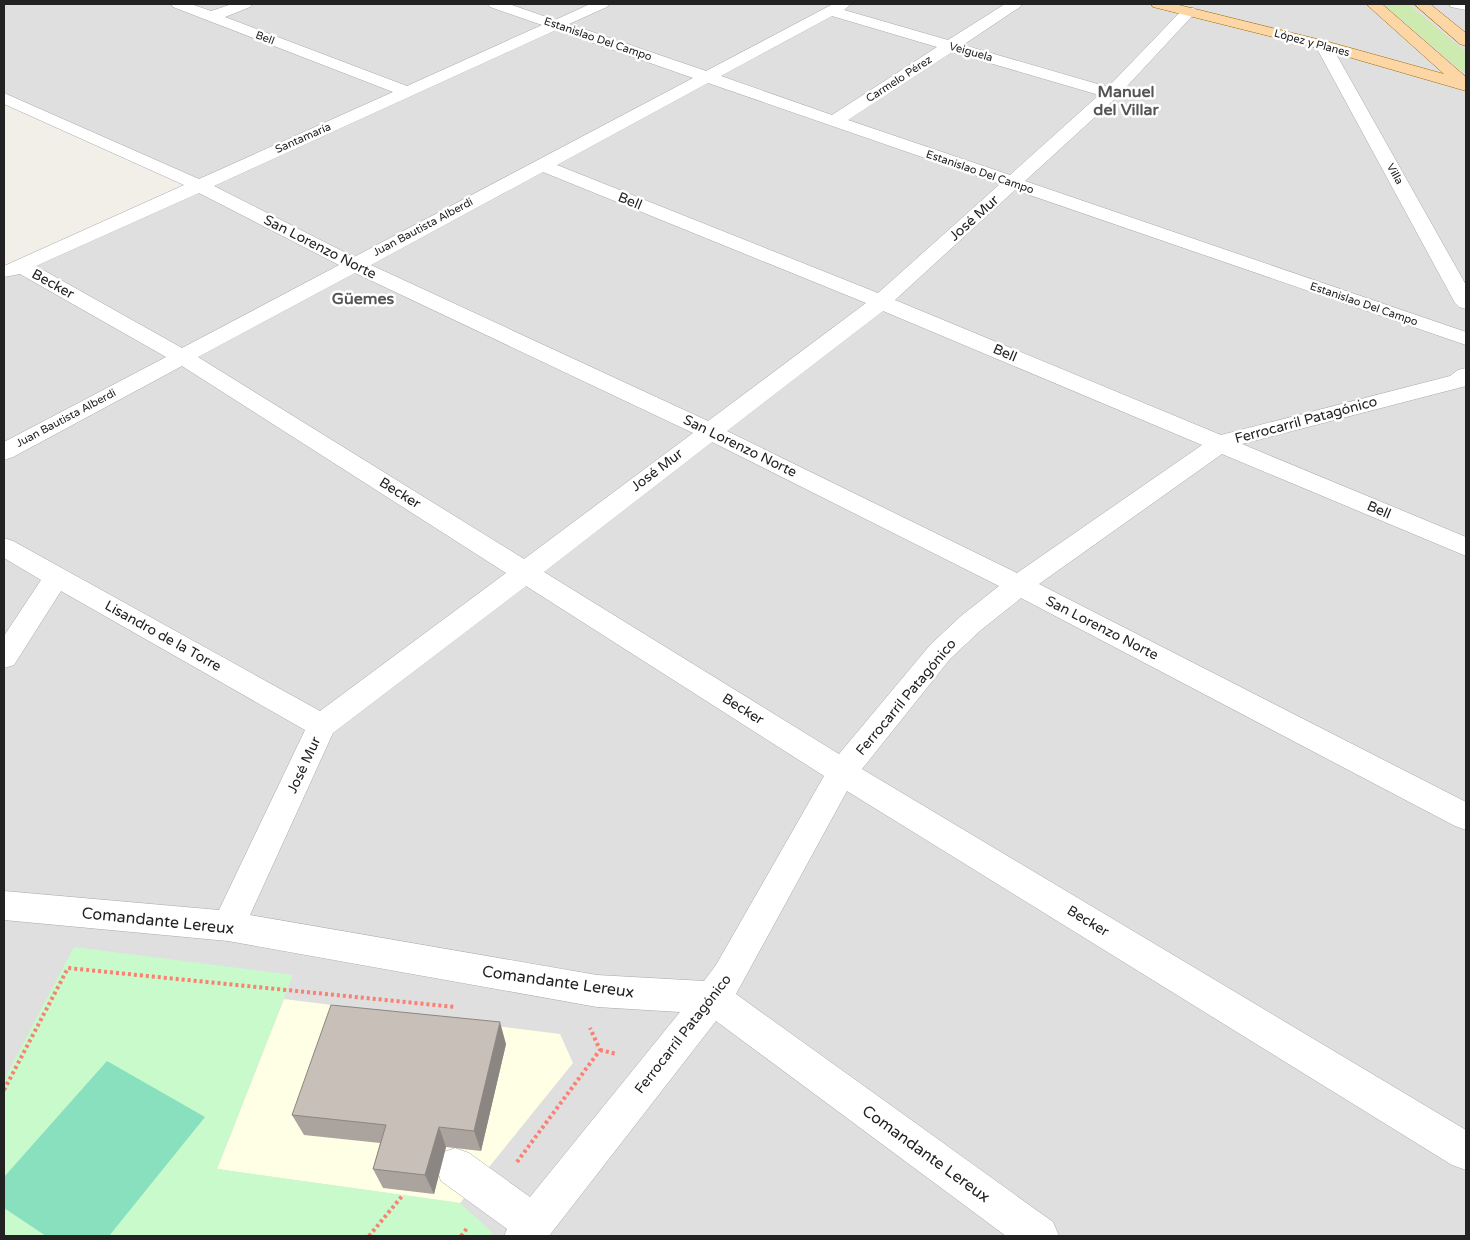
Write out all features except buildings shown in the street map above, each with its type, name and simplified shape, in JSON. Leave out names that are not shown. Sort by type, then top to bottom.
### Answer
[{"type":"main road","name":"López y Planes","points":[[1158,4],[1324,46],[1466,86]]},
{"type":"main road","points":[[1373,4],[1466,86]]},
{"type":"main road","points":[[1421,4],[1466,41]]},
{"type":"main road","points":[[1366,58],[1397,56],[1411,50],[1415,40]]},
{"type":"street","name":"Bell","points":[[178,4],[408,92]]},
{"type":"street","points":[[210,17],[245,4]]},
{"type":"street","name":"Estanislao Del Campo","points":[[496,4],[1466,339]]},
{"type":"street","name":"Santamaría","points":[[12,270],[602,4]]},
{"type":"street","name":"Carmelo Pérez","points":[[834,121],[1014,4]]},
{"type":"street","points":[[1456,4],[1466,6]]},
{"type":"street","name":"Veiguela","points":[[838,7],[950,46],[1111,93]]},
{"type":"street","name":"Juan Bautista Alberdi","points":[[4,452],[353,264],[838,7]]},
{"type":"street","name":"José Mur","points":[[228,926],[322,726],[709,430],[882,302],[1111,93],[1189,11]]},
{"type":"street","name":"Villa","points":[[1324,46],[1466,303]]},
{"type":"street","name":"San Lorenzo Norte","points":[[4,98],[198,185],[353,264],[709,430],[1019,585],[1466,817]]},
{"type":"street","name":"Bell","points":[[542,165],[882,302],[1466,547]]},
{"type":"street","name":"Becker","points":[[12,270],[181,356],[842,772],[1466,1151]]},
{"type":"street","name":"Ferrocarril Patagónico","points":[[529,1230],[713,998],[728,976],[842,772],[940,652],[971,623],[1019,585],[1221,443],[1253,433],[1458,381],[1466,375]]},
{"type":"street","name":"Lisandro de la Torre","points":[[4,547],[322,726]]},
{"type":"street","points":[[4,658],[57,576]]},
{"type":"street","name":"Comandante Lereux","points":[[4,906],[228,926],[598,991],[713,998],[1040,1236]]},
{"type":"street","points":[[455,1167],[492,1194],[529,1230]]},
{"type":"path","points":[[4,1090],[68,968],[459,1007]]},
{"type":"path","points":[[461,1236],[600,1050],[587,1020]]},
{"type":"path","points":[[369,1236],[404,1195]]},
{"type":"shaded area","points":[[4,4],[1466,4],[1466,1236],[4,1236],[4,273],[197,185],[4,98]]},
{"type":"shaded area","points":[[284,999],[560,1034],[573,1063],[460,1203],[217,1169]]},
{"type":"green space","points":[[1383,4],[1408,4],[1466,52],[1466,72],[1460,70]]},
{"type":"green space","points":[[74,947],[293,975],[217,1169],[460,1203],[493,1233],[490,1236],[4,1236],[4,1080]]},
{"type":"green space","points":[[107,1061],[205,1117],[109,1236],[46,1236],[4,1208],[4,1177]]},
{"type":"district","name":"Manuel del Villar","points":[[1126,101]]},
{"type":"district","name":"Güemes","points":[[363,299]]}]
